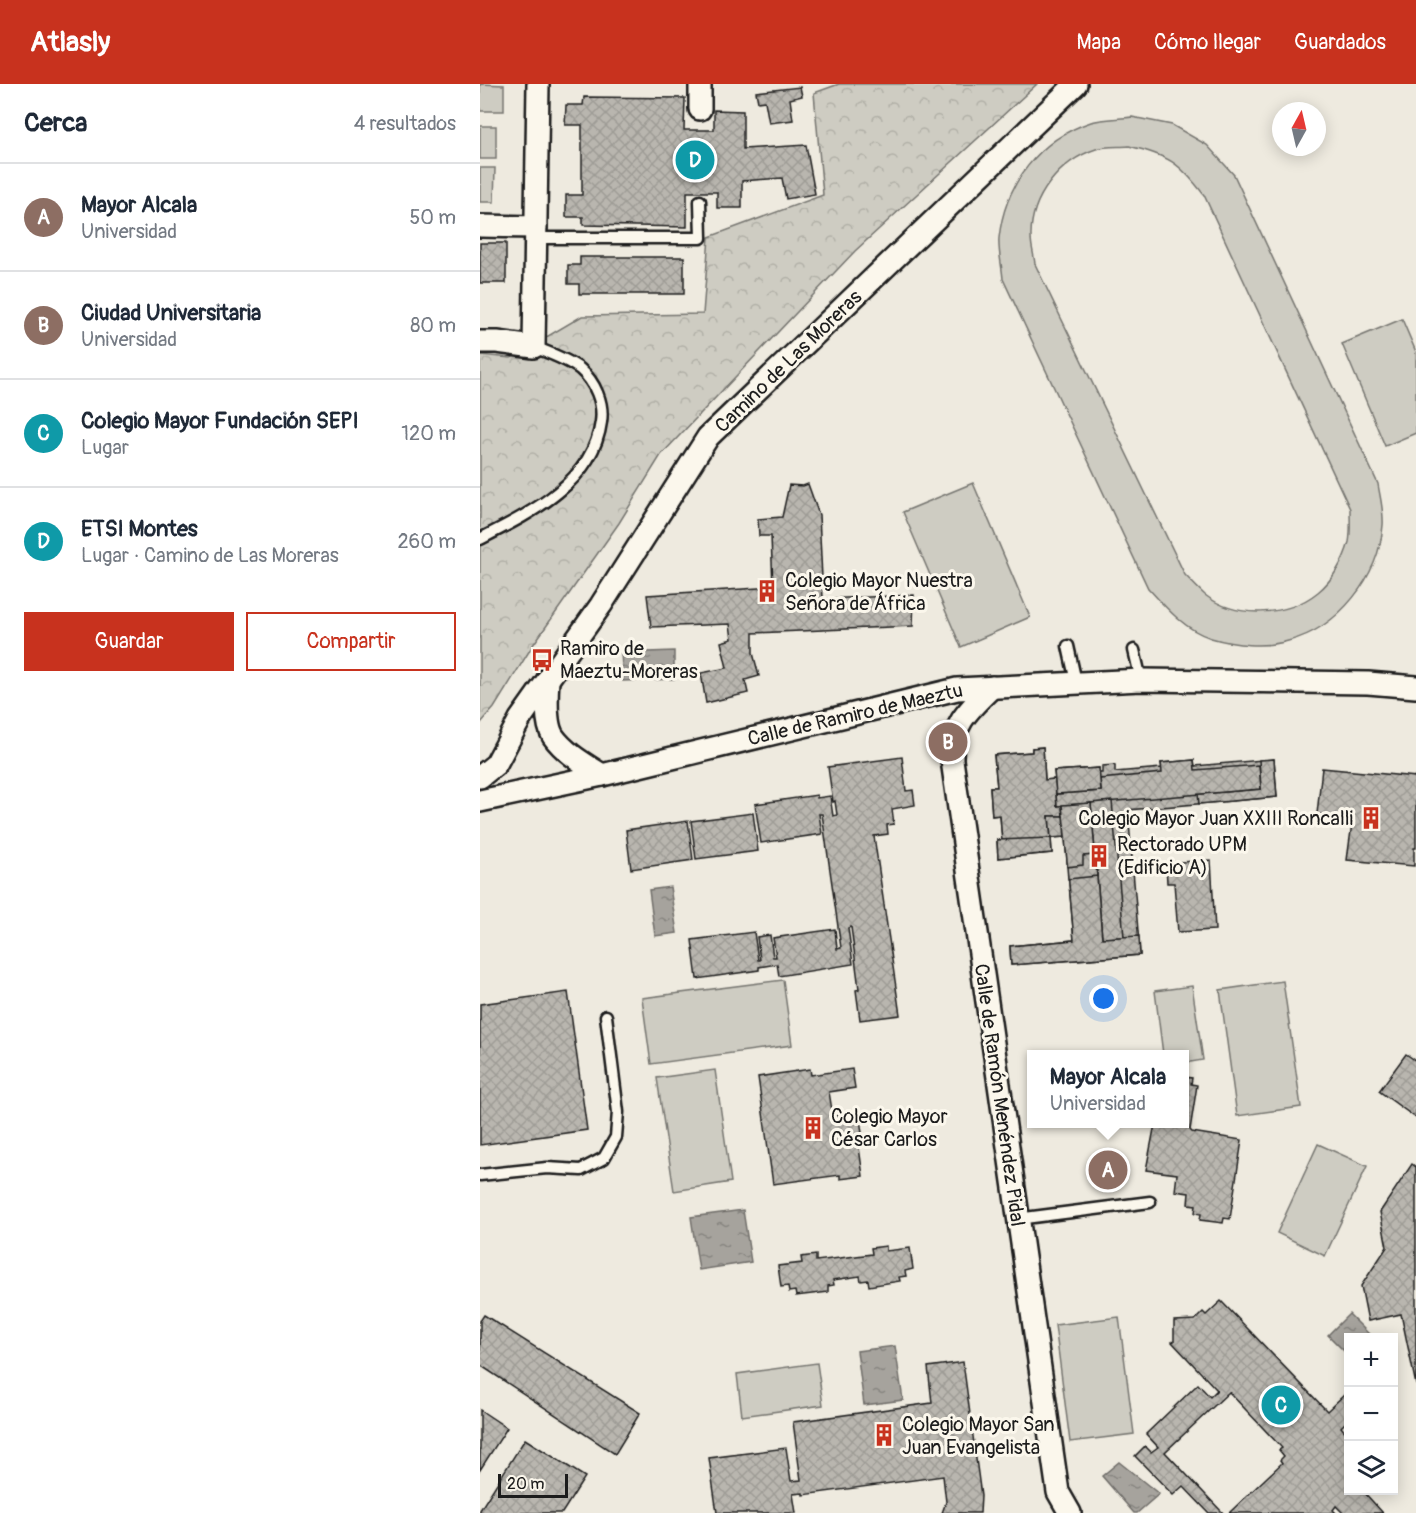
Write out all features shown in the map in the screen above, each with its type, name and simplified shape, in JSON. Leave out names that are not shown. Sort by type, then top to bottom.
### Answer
[{"type":"street","points":[[480,342],[534,347],[538,84]]},
{"type":"street","points":[[700,84],[700,109]]},
{"type":"street","name":"Camino de Las Moreras","points":[[480,777],[496,764],[520,719],[601,604],[708,437],[1076,84]]},
{"type":"street","points":[[480,226],[536,233]]},
{"type":"street","points":[[548,679],[547,709],[552,734],[571,754],[602,775]]},
{"type":"street","name":"Calle de Ramiro de Maeztu","points":[[480,801],[602,775],[916,697],[957,689],[1141,680],[1368,683],[1416,687]]},
{"type":"street","name":"Calle de Ramón Menéndez Pidal","points":[[992,687],[959,722],[951,744],[952,760],[1058,1492],[1070,1513]]},
{"type":"lane","points":[[536,233],[700,238],[700,201]]},
{"type":"lane","points":[[480,539],[512,523],[559,492],[584,467],[595,448],[603,411],[597,391],[580,370],[561,358],[534,347]]},
{"type":"lane","points":[[1068,646],[1076,682]]},
{"type":"lane","points":[[1134,650],[1141,680]]},
{"type":"lane","points":[[480,1175],[547,1168],[581,1170],[604,1158],[616,1137],[618,1112],[606,1016]]},
{"type":"lane","points":[[1017,1219],[1150,1202]]},
{"type":"green space","points":[[480,84],[504,85],[504,111],[480,111]]},
{"type":"green space","points":[[839,84],[1037,84],[855,251],[661,455],[619,523],[533,645],[494,708],[480,724],[480,355],[511,358],[582,316],[703,314],[709,237],[823,195],[814,93]]},
{"type":"green space","points":[[1132,117],[1172,125],[1207,145],[1234,175],[1378,484],[1383,525],[1374,563],[1365,581],[1353,598],[1324,625],[1288,641],[1250,645],[1211,638],[1184,624],[1148,588],[1003,279],[999,238],[1003,218],[1017,182],[1028,166],[1041,152],[1072,130],[1091,122]],"holes":[[[1129,146],[1154,153],[1172,162],[1204,195],[1350,509],[1349,542],[1337,569],[1318,592],[1292,606],[1262,612],[1231,608],[1205,595],[1185,575],[1035,264],[1031,244],[1032,222],[1036,208],[1050,182],[1071,162],[1096,149]]]},
{"type":"green space","points":[[480,126],[496,126],[496,159],[480,159]]},
{"type":"green space","points":[[480,168],[495,168],[494,202],[480,202]]},
{"type":"green space","points":[[1402,319],[1416,352],[1416,433],[1385,446],[1342,344]]},
{"type":"green space","points":[[973,483],[1030,617],[961,647],[903,512]]},
{"type":"green space","points":[[783,980],[792,1045],[651,1064],[642,998]]},
{"type":"green space","points":[[1283,981],[1301,1107],[1237,1116],[1220,990]]},
{"type":"green space","points":[[1192,986],[1203,1060],[1189,1062],[1189,1050],[1162,1050],[1155,991]]},
{"type":"green space","points":[[715,1070],[731,1182],[674,1191],[657,1078]]},
{"type":"green space","points":[[1318,1144],[1367,1166],[1325,1256],[1277,1233]]},
{"type":"green space","points":[[1119,1317],[1134,1434],[1070,1442],[1055,1325]]},
{"type":"green space","points":[[817,1363],[823,1405],[742,1416],[737,1374]]},
{"type":"water","points":[[674,651],[674,679],[623,681],[621,653]]},
{"type":"water","points":[[670,887],[677,933],[655,936],[649,890]]},
{"type":"water","points":[[743,1210],[751,1262],[699,1270],[691,1217]]},
{"type":"water","points":[[1349,1314],[1368,1333],[1344,1333],[1344,1351],[1328,1335]]},
{"type":"water","points":[[895,1346],[903,1400],[864,1405],[857,1351]]},
{"type":"water","points":[[1119,1462],[1159,1494],[1137,1513],[1134,1513],[1102,1476]]},
{"type":"building","points":[[800,87],[802,96],[790,99],[793,120],[769,123],[765,101],[758,102],[756,92]]},
{"type":"building","points":[[584,97],[685,98],[684,130],[714,130],[714,110],[743,111],[743,149],[806,145],[815,194],[786,199],[782,178],[742,181],[742,208],[717,208],[717,192],[687,192],[687,227],[583,225],[583,217],[566,217],[566,195],[582,195],[582,125],[565,125],[566,105],[583,105]]},
{"type":"building","points":[[480,243],[506,243],[506,283],[480,283]]},
{"type":"building","points":[[580,257],[684,257],[684,294],[579,294],[579,284],[568,284],[568,265],[580,265]]},
{"type":"building","name":"Colegio Mayor Nuestra Señora de África","points":[[808,484],[819,515],[823,599],[914,595],[913,626],[753,633],[753,653],[759,676],[745,680],[748,693],[706,703],[701,673],[727,668],[721,642],[732,639],[730,624],[651,627],[647,595],[773,587],[771,536],[759,536],[758,519],[782,517],[789,485]]},
{"type":"building","name":"Rectorado UPM (Edificio A)","points":[[1043,747],[1045,780],[1055,779],[1054,771],[1099,768],[1099,773],[1102,773],[1102,766],[1115,765],[1115,772],[1162,768],[1161,763],[1194,760],[1195,766],[1274,759],[1277,797],[1128,810],[1140,955],[1011,965],[1010,946],[1074,940],[1065,837],[1051,838],[1052,853],[998,858],[997,840],[1002,840],[1000,815],[992,816],[990,787],[997,787],[994,755],[1032,752],[1032,748]]},
{"type":"building","name":"Rectorado UPM (Edificio A)","points":[[1043,747],[1045,780],[1055,779],[1057,806],[1062,805],[1063,816],[1049,816],[1051,838],[1002,842],[1000,815],[992,816],[990,787],[997,787],[994,755],[1032,752],[1032,748]]},
{"type":"building","points":[[902,757],[906,791],[913,790],[915,805],[892,809],[894,824],[887,825],[888,834],[874,836],[900,1015],[860,1020],[856,990],[859,989],[851,927],[848,928],[853,964],[779,976],[777,964],[759,967],[759,970],[697,979],[692,940],[754,932],[758,960],[760,960],[757,937],[770,935],[773,957],[776,957],[773,938],[835,929],[837,949],[841,948],[822,814],[819,814],[822,834],[761,843],[755,804],[817,795],[817,798],[830,796],[833,816],[837,815],[828,767]]},
{"type":"building","name":"Rectorado UPM (Edificio A)","points":[[1274,759],[1277,797],[1199,804],[1198,794],[1261,789],[1259,760]]},
{"type":"building","name":"Rectorado UPM (Edificio A)","points":[[1194,760],[1195,770],[1259,765],[1261,789],[1057,806],[1056,794],[1101,791],[1100,779],[1162,773],[1161,763]]},
{"type":"building","name":"Rectorado UPM (Edificio A)","points":[[1099,768],[1101,791],[1056,794],[1054,771]]},
{"type":"building","name":"Colegio Mayor Juan XXIII Roncalli","points":[[1322,768],[1416,777],[1414,866],[1347,860],[1352,823],[1326,820],[1326,815],[1317,814]]},
{"type":"building","name":"Rectorado UPM (Edificio A)","points":[[1112,801],[1124,937],[1102,938],[1091,803]]},
{"type":"building","name":"Rectorado UPM (Edificio A)","points":[[1091,803],[1102,938],[1139,936],[1140,955],[1011,965],[1010,946],[1074,940],[1062,805]]},
{"type":"building","points":[[753,813],[758,851],[696,859],[691,821]]},
{"type":"building","name":"Rectorado UPM (Edificio A)","points":[[1049,816],[1063,816],[1065,837],[1051,838]]},
{"type":"building","points":[[688,821],[693,860],[631,869],[626,830]]},
{"type":"building","points":[[1051,838],[1052,853],[998,858],[997,840]]},
{"type":"building","name":"Rectorado UPM (Edificio A)","points":[[1095,855],[1097,876],[1068,879],[1067,867],[1083,865],[1083,856]]},
{"type":"building","points":[[1211,860],[1215,930],[1178,932],[1174,883],[1167,883],[1166,863]]},
{"type":"building","points":[[568,992],[587,1130],[480,1145],[480,1004]]},
{"type":"building","points":[[1406,1054],[1416,1061],[1416,1118],[1379,1091]]},
{"type":"building","name":"Colegio Mayor César Carlos","points":[[810,1069],[811,1075],[852,1069],[855,1088],[829,1092],[833,1116],[859,1112],[863,1140],[858,1140],[863,1176],[840,1179],[840,1175],[773,1184],[758,1077]]},
{"type":"building","points":[[1189,1078],[1192,1078],[1191,1084],[1197,1085],[1190,1130],[1242,1140],[1230,1219],[1224,1218],[1223,1223],[1200,1220],[1201,1214],[1195,1213],[1196,1205],[1188,1204],[1189,1193],[1175,1191],[1177,1174],[1146,1170],[1154,1128],[1189,1128]]},
{"type":"building","points":[[1412,1164],[1416,1167],[1416,1385],[1401,1314],[1368,1321],[1361,1286],[1387,1247],[1380,1212]]},
{"type":"building","points":[[886,1246],[886,1251],[910,1248],[913,1269],[905,1271],[906,1276],[899,1277],[900,1281],[869,1286],[868,1280],[861,1281],[860,1276],[833,1280],[834,1285],[828,1286],[828,1292],[796,1296],[795,1291],[789,1292],[788,1286],[781,1287],[778,1266],[802,1263],[801,1257],[816,1255],[816,1261],[872,1254],[871,1248]]},
{"type":"building","points":[[1221,1301],[1327,1411],[1344,1395],[1344,1424],[1341,1427],[1344,1430],[1344,1495],[1367,1495],[1383,1513],[1343,1513],[1336,1506],[1333,1510],[1336,1513],[1229,1513],[1282,1463],[1280,1460],[1284,1456],[1279,1450],[1282,1448],[1229,1392],[1165,1452],[1223,1513],[1209,1513],[1183,1486],[1173,1495],[1135,1456],[1145,1446],[1151,1452],[1158,1447],[1146,1434],[1198,1384],[1210,1397],[1217,1390],[1172,1342],[1174,1341],[1174,1321],[1195,1320],[1203,1312],[1206,1315]]},
{"type":"building","points":[[484,1315],[640,1413],[615,1454],[480,1365],[480,1321]]},
{"type":"building","name":"Colegio Mayor San Juan Evangelista","points":[[963,1362],[981,1496],[980,1513],[942,1513],[946,1502],[943,1476],[803,1495],[803,1493],[793,1494],[796,1513],[717,1513],[709,1458],[786,1448],[791,1481],[801,1480],[793,1422],[932,1403],[928,1367]]},
{"type":"building","points":[[480,1410],[507,1428],[480,1470]]},
{"type":"building","points":[[525,1439],[585,1477],[562,1513],[480,1513],[480,1510]]},
{"type":"place","name":"ETSI Montes","points":[[695,160]]},
{"type":"place","name":"Colegio Mayor Nuestra Señora de África","points":[[767,591]]},
{"type":"place","name":"Ramiro de Maeztu-Moreras","points":[[542,660]]},
{"type":"place","name":"Ciudad Universitaria","points":[[948,742]]},
{"type":"place","name":"Colegio Mayor Juan XXIII Roncalli","points":[[1371,818]]},
{"type":"place","name":"Rectorado UPM (Edificio A)","points":[[1099,856]]},
{"type":"place","name":"Colegio Mayor César Carlos","points":[[813,1128]]},
{"type":"place","name":"Mayor Alcala","points":[[1108,1170]]},
{"type":"place","name":"Colegio Mayor Fundación SEPI","points":[[1281,1405]]},
{"type":"place","name":"Colegio Mayor San Juan Evangelista","points":[[884,1435]]}]
